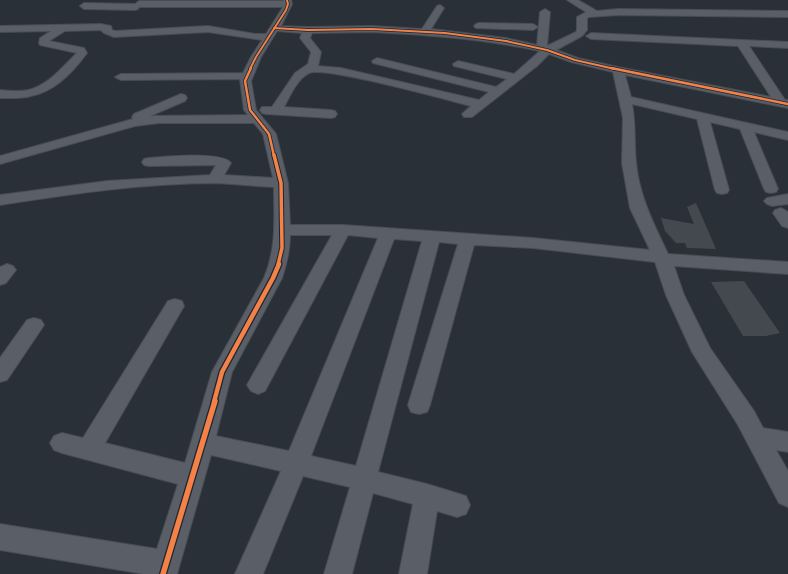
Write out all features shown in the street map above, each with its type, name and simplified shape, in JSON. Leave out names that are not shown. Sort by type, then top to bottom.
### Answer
[{"type":"street","points":[[571,0],[595,13]]},
{"type":"street","points":[[631,0],[640,12]]},
{"type":"street","points":[[176,21],[184,2]]},
{"type":"street","points":[[0,536],[164,569],[222,372],[279,263],[282,248],[283,230],[281,183],[269,134],[253,114],[245,81],[271,32],[284,14],[288,2],[223,5],[184,2],[165,4],[84,6]]},
{"type":"street","points":[[124,15],[139,4]]},
{"type":"street","points":[[159,17],[165,4]]},
{"type":"street","points":[[722,4],[730,13]]},
{"type":"street","points":[[425,32],[440,8]]},
{"type":"street","points":[[545,49],[578,34],[582,30],[582,17],[587,14],[640,12],[730,13],[761,9],[787,15]]},
{"type":"street","points":[[358,81],[481,103],[511,79],[533,64],[545,49],[550,32],[545,12]]},
{"type":"street","points":[[235,13],[284,14]]},
{"type":"street","points":[[531,16],[533,27],[530,31],[531,46]]},
{"type":"street","points":[[205,29],[214,20]]},
{"type":"street","points":[[0,29],[110,26],[109,32],[126,34],[205,29],[255,37],[271,32],[308,30],[372,29],[425,32],[491,39],[531,46],[545,49],[575,60],[618,70],[785,104]]},
{"type":"street","points":[[479,26],[533,27]]},
{"type":"street","points":[[0,94],[24,94],[41,89],[65,72],[82,52],[80,50],[44,43],[44,40],[62,28]]},
{"type":"street","points":[[276,111],[299,75],[313,66],[316,55],[314,49],[305,38],[308,30]]},
{"type":"street","points":[[550,32],[591,36],[788,45]]},
{"type":"street","points":[[591,36],[596,38],[603,46],[608,47]]},
{"type":"street","points":[[741,42],[785,104]]},
{"type":"street","points":[[378,64],[481,103]]},
{"type":"street","points":[[426,64],[511,79]]},
{"type":"street","points":[[458,64],[511,79]]},
{"type":"street","points":[[308,69],[341,72],[481,103]]},
{"type":"street","points":[[618,70],[629,118],[629,163],[638,208],[663,261],[675,295],[702,352],[746,418],[788,495]]},
{"type":"street","points":[[121,77],[247,76]]},
{"type":"street","points":[[116,126],[181,98]]},
{"type":"street","points":[[625,99],[787,137]]},
{"type":"street","points":[[0,160],[134,122],[160,119],[253,114],[276,111],[331,114]]},
{"type":"street","points":[[702,116],[722,190]]},
{"type":"street","points":[[745,126],[780,205]]},
{"type":"street","points":[[149,162],[220,161],[224,163],[215,179]]},
{"type":"street","points":[[0,200],[48,193],[168,181],[215,179],[281,183]]},
{"type":"street","points":[[283,230],[343,230],[467,240],[533,243],[788,276]]},
{"type":"street","points":[[258,386],[343,230]]},
{"type":"street","points":[[249,574],[296,463],[388,234]]},
{"type":"street","points":[[338,574],[432,236]]},
{"type":"street","points":[[419,405],[467,240]]},
{"type":"street","points":[[663,261],[788,268]]},
{"type":"street","points":[[88,450],[175,306]]},
{"type":"street","points":[[0,374],[34,325]]},
{"type":"street","points":[[757,438],[788,442]]},
{"type":"street","points":[[62,443],[192,476]]},
{"type":"street","points":[[202,443],[296,463],[457,505]]},
{"type":"street","points":[[413,574],[427,496]]},
{"type":"building","points":[[696,203],[716,249],[687,248],[685,243],[676,243],[665,231],[661,218],[694,224],[687,207]]},
{"type":"building","points":[[744,281],[780,333],[766,336],[743,336],[711,282]]},
{"type":"cycle path","points":[[163,574],[211,416],[222,372],[273,278],[279,263],[282,248],[281,183],[269,134],[250,110],[245,81],[256,57],[286,10],[288,4],[287,0]]},
{"type":"cycle path","points":[[274,28],[308,30],[372,29],[445,33],[506,41],[547,50],[575,60],[618,70],[788,104]]}]
